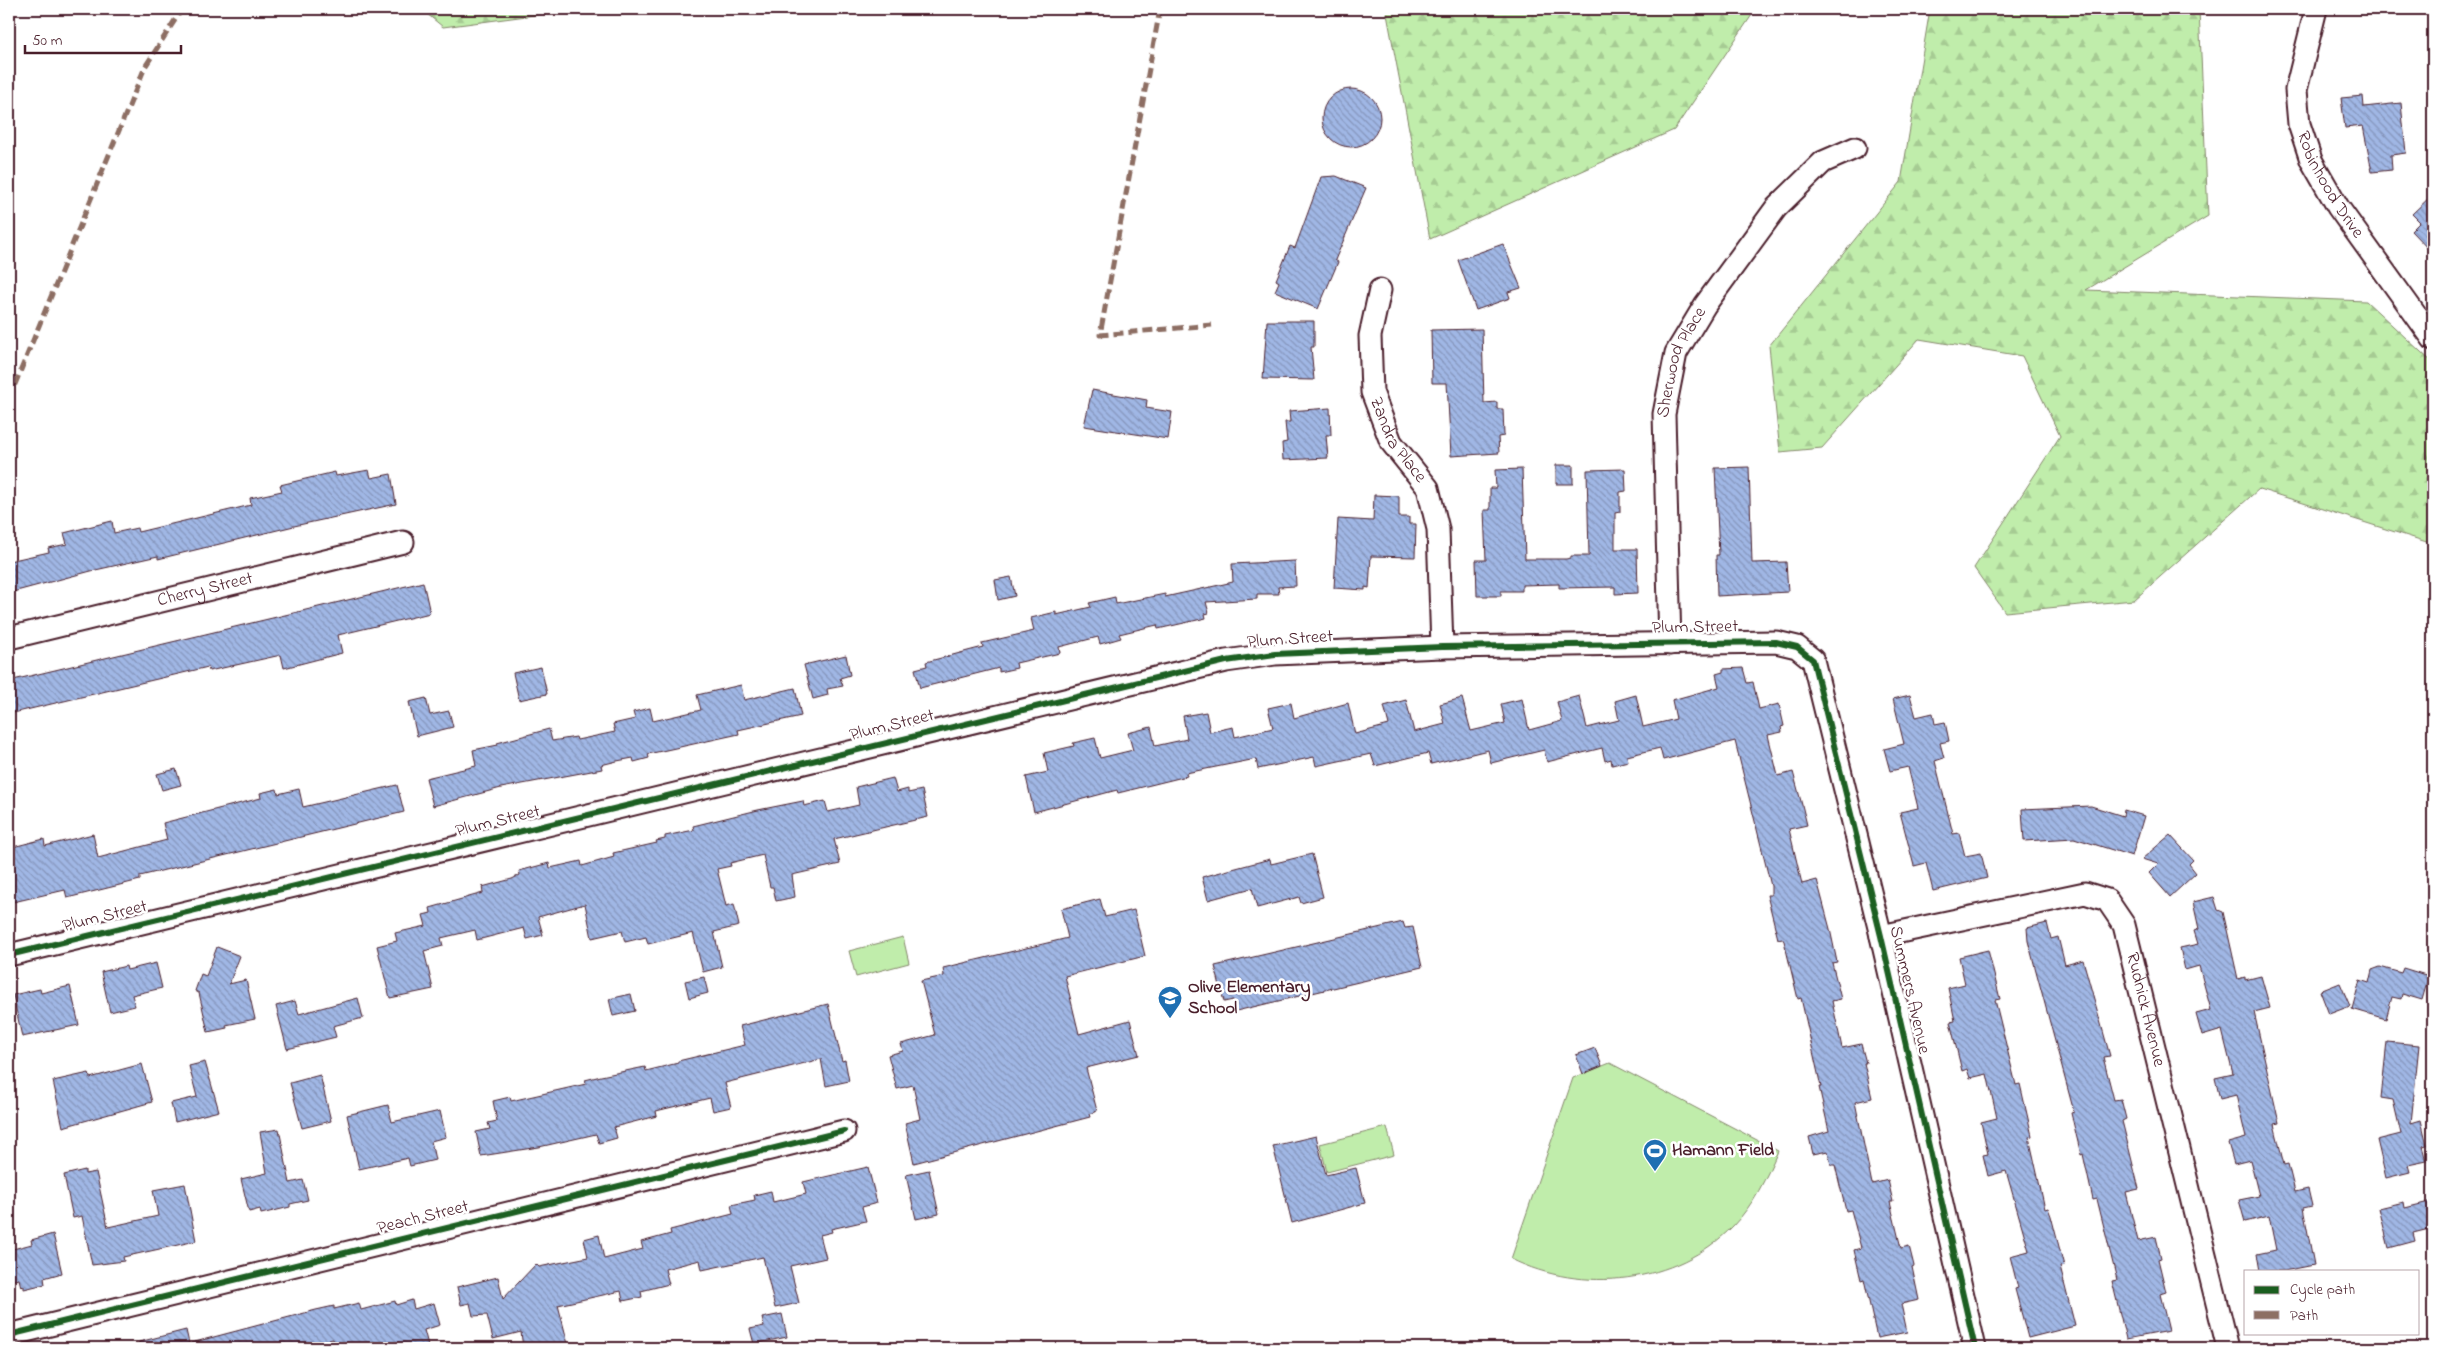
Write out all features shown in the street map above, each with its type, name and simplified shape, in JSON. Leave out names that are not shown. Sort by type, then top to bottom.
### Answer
[{"type":"street","name":"Robinhood Drive","points":[[2316,9],[2296,90],[2299,124],[2311,160],[2338,207],[2433,339]]},
{"type":"street","name":"Sherwood Place","points":[[1670,644],[1664,414],[1676,353],[1705,305],[1776,208],[1823,162],[1856,148]]},
{"type":"street","name":"Zandra Place","points":[[1380,290],[1370,336],[1372,392],[1391,442],[1428,488],[1438,529],[1442,647]]},
{"type":"street","name":"Cherry Street","points":[[9,638],[403,542]]},
{"type":"street","name":"Plum Street","points":[[9,955],[1226,661],[1275,654],[1442,647],[1776,642],[1797,647]]},
{"type":"street","name":"Summers Avenue","points":[[1797,647],[1813,660],[1881,936],[1975,1348]]},
{"type":"street","name":"Rudnick Avenue","points":[[1881,936],[2085,893],[2107,900],[2124,925],[2228,1348]]},
{"type":"street","name":"Peach Street","points":[[9,1334],[844,1131]]},
{"type":"green space","points":[[421,9],[544,9],[542,14],[443,27]]},
{"type":"green space","points":[[1386,9],[1756,9],[1674,130],[1430,239]]},
{"type":"green space","points":[[1930,9],[2199,9],[2208,216],[2086,290],[2366,301],[2433,363],[2433,544],[2259,489],[2134,600],[2005,612],[1974,568],[2060,436],[2022,356],[1919,339],[1822,448],[1780,452],[1769,346],[1901,182]]},
{"type":"green space","points":[[903,937],[909,963],[856,977],[849,951]]},
{"type":"green space","name":"Hamann Field","points":[[1610,1063],[1778,1151],[1764,1181],[1740,1218],[1710,1246],[1684,1261],[1656,1272],[1627,1278],[1597,1279],[1568,1277],[1539,1270],[1511,1259],[1573,1078]]},
{"type":"green space","points":[[1387,1127],[1394,1155],[1327,1172],[1320,1144]]},
{"type":"building","points":[[1345,89],[1357,89],[1372,97],[1380,112],[1380,124],[1372,139],[1357,147],[1345,147],[1330,139],[1322,124],[1322,112],[1330,97]]},
{"type":"building","points":[[2363,96],[2364,107],[2401,103],[2406,153],[2391,155],[2392,170],[2372,172],[2363,126],[2345,128],[2341,98]]},
{"type":"building","points":[[1336,176],[1366,188],[1335,260],[1338,262],[1318,309],[1275,291],[1279,282],[1276,280],[1290,246],[1295,248],[1321,177]]},
{"type":"building","points":[[2433,194],[2433,254],[2411,231],[2420,222],[2412,214]]},
{"type":"building","points":[[1503,244],[1521,288],[1508,292],[1510,298],[1476,310],[1458,260]]},
{"type":"building","points":[[1267,321],[1314,321],[1314,347],[1311,347],[1314,380],[1263,379]]},
{"type":"building","points":[[1482,329],[1484,403],[1497,402],[1497,409],[1503,409],[1504,436],[1498,437],[1499,453],[1451,456],[1447,383],[1432,383],[1431,330]]},
{"type":"building","points":[[1092,390],[1147,400],[1146,408],[1172,412],[1168,439],[1084,426]]},
{"type":"building","points":[[1330,408],[1331,435],[1326,435],[1328,458],[1283,460],[1282,443],[1287,442],[1285,422],[1290,422],[1289,411]]},
{"type":"building","points":[[1556,465],[1573,465],[1573,484],[1556,484]]},
{"type":"building","points":[[1749,467],[1752,563],[1786,562],[1788,592],[1717,596],[1716,555],[1719,555],[1715,468]]},
{"type":"building","points":[[1522,469],[1525,559],[1566,559],[1571,558],[1571,556],[1589,556],[1587,470],[1625,469],[1626,491],[1620,492],[1620,512],[1615,513],[1615,549],[1637,549],[1638,593],[1615,594],[1615,587],[1559,588],[1559,584],[1522,585],[1522,591],[1501,591],[1501,596],[1477,596],[1476,560],[1486,560],[1484,510],[1490,510],[1490,488],[1496,488],[1495,470]]},
{"type":"building","points":[[369,470],[371,478],[391,474],[396,504],[294,526],[158,559],[158,556],[91,571],[9,593],[9,561],[49,552],[48,548],[67,544],[64,533],[112,521],[114,533],[137,528],[138,532],[251,505],[250,498],[282,491],[280,485],[335,472],[336,476]]},
{"type":"building","points":[[1374,495],[1399,496],[1399,517],[1409,517],[1409,524],[1416,524],[1415,557],[1371,556],[1369,588],[1365,587],[1365,590],[1334,588],[1338,519],[1373,521]]},
{"type":"building","points":[[1295,561],[1296,586],[1278,587],[1279,594],[1257,594],[1257,599],[1206,602],[1209,613],[1205,614],[1206,618],[1158,629],[1157,625],[1119,634],[1121,638],[1100,644],[1098,637],[1059,647],[1060,653],[1016,663],[1017,668],[999,672],[999,668],[920,688],[915,669],[927,666],[926,662],[983,647],[982,643],[1034,631],[1031,618],[1056,612],[1056,615],[1091,607],[1089,603],[1115,597],[1116,604],[1165,594],[1165,597],[1233,582],[1232,564]]},
{"type":"building","points":[[1011,577],[1015,596],[998,600],[995,580]]},
{"type":"building","points":[[423,582],[430,613],[338,635],[342,653],[284,668],[281,655],[209,671],[208,667],[9,714],[9,681]]},
{"type":"building","points":[[846,655],[850,675],[840,678],[843,686],[827,689],[828,695],[813,699],[804,665]]},
{"type":"building","points":[[541,667],[547,694],[519,700],[513,673]]},
{"type":"building","points":[[1743,668],[1747,683],[1753,682],[1759,709],[1779,704],[1784,726],[1781,727],[1782,732],[1768,735],[1778,776],[1793,772],[1807,825],[1789,829],[1802,884],[1817,880],[1830,929],[1837,962],[1832,963],[1841,999],[1832,1001],[1842,1048],[1861,1044],[1866,1063],[1864,1063],[1872,1098],[1855,1102],[1872,1184],[1888,1180],[1893,1202],[1890,1202],[1901,1248],[1909,1246],[1914,1266],[1912,1267],[1919,1300],[1901,1304],[1907,1332],[1877,1338],[1864,1279],[1861,1280],[1854,1250],[1861,1248],[1851,1210],[1846,1211],[1835,1165],[1831,1165],[1828,1151],[1813,1154],[1809,1137],[1829,1131],[1819,1087],[1821,1087],[1801,998],[1798,999],[1784,941],[1782,938],[1778,939],[1767,895],[1771,895],[1771,886],[1735,741],[1663,760],[1660,748],[1627,756],[1628,761],[1612,765],[1611,759],[1605,761],[1602,748],[1547,762],[1544,750],[1491,763],[1488,750],[1431,764],[1428,753],[1375,766],[1371,754],[1316,766],[1314,757],[1258,769],[1256,759],[1186,773],[1187,776],[1118,793],[1117,790],[1034,812],[1026,777],[1048,772],[1044,753],[1074,746],[1073,743],[1095,738],[1100,758],[1133,750],[1128,733],[1151,727],[1155,746],[1187,739],[1183,716],[1206,712],[1210,732],[1233,727],[1235,737],[1273,728],[1268,708],[1291,703],[1294,718],[1348,703],[1355,734],[1389,725],[1384,706],[1406,700],[1414,732],[1445,724],[1440,704],[1462,698],[1471,731],[1505,723],[1501,704],[1522,699],[1529,730],[1562,721],[1557,702],[1579,696],[1587,728],[1619,720],[1615,701],[1636,695],[1643,727],[1676,719],[1672,700],[1719,687],[1716,674],[1723,672],[1723,669]]},
{"type":"building","points":[[741,685],[744,700],[795,688],[801,716],[738,730],[739,734],[648,754],[649,758],[634,762],[633,758],[617,761],[601,765],[602,769],[501,788],[433,806],[426,778],[476,766],[473,750],[498,745],[497,743],[549,729],[552,741],[576,737],[577,740],[615,732],[613,724],[635,719],[633,712],[650,708],[653,721],[701,710],[697,695]]},
{"type":"building","points":[[1910,695],[1916,717],[1933,713],[1935,724],[1945,722],[1949,741],[1940,743],[1944,758],[1935,761],[1953,834],[1959,833],[1965,856],[1981,853],[1987,878],[1933,891],[1926,863],[1914,866],[1900,812],[1918,808],[1908,767],[1890,771],[1884,749],[1904,744],[1893,699]]},
{"type":"building","points":[[426,698],[430,715],[449,711],[453,727],[417,736],[409,702]]},
{"type":"building","points":[[176,769],[181,785],[162,790],[157,774]]},
{"type":"building","points":[[893,778],[897,792],[908,789],[908,793],[922,790],[928,817],[834,839],[840,864],[792,875],[795,897],[776,901],[773,887],[770,887],[763,855],[730,863],[731,866],[717,869],[726,906],[734,904],[739,926],[714,932],[722,967],[703,972],[693,933],[648,944],[646,937],[625,942],[622,931],[592,938],[585,904],[538,917],[543,935],[527,939],[524,928],[477,940],[475,930],[441,938],[443,946],[424,951],[433,989],[390,998],[377,946],[397,941],[395,933],[426,926],[423,915],[431,913],[430,908],[483,893],[482,887],[512,879],[520,875],[519,871],[549,863],[550,868],[581,861],[582,866],[614,857],[613,853],[657,843],[656,841],[665,839],[665,836],[694,830],[693,826],[758,810],[803,801],[804,806],[825,801],[828,812],[859,805],[856,787]]},
{"type":"building","points":[[397,785],[404,812],[140,876],[140,880],[67,898],[65,890],[9,903],[9,848],[44,839],[45,846],[93,834],[98,858],[167,840],[163,823],[261,798],[260,793],[277,789],[278,794],[299,789],[303,807]]},
{"type":"building","points":[[2091,806],[2123,816],[2124,810],[2144,816],[2132,856],[2074,838],[2024,841],[2022,809]]},
{"type":"building","points":[[2170,835],[2193,860],[2189,864],[2196,873],[2170,897],[2149,873],[2158,864],[2142,859]]},
{"type":"building","points":[[1312,854],[1323,897],[1301,903],[1299,897],[1257,908],[1252,888],[1208,900],[1202,877],[1270,859],[1271,864]]},
{"type":"building","points":[[2214,897],[2218,910],[2223,912],[2238,979],[2245,977],[2245,980],[2261,976],[2270,1008],[2254,1012],[2279,1123],[2274,1124],[2284,1165],[2288,1164],[2295,1192],[2308,1189],[2312,1206],[2303,1208],[2314,1265],[2289,1270],[2260,1270],[2257,1254],[2276,1250],[2269,1216],[2245,1222],[2239,1200],[2259,1196],[2250,1160],[2234,1164],[2228,1143],[2246,1138],[2236,1095],[2220,1099],[2215,1078],[2233,1074],[2222,1030],[2202,1036],[2196,1014],[2211,1010],[2199,966],[2185,970],[2180,948],[2198,944],[2194,931],[2199,929],[2193,902]]},
{"type":"building","points":[[1100,899],[1105,917],[1134,910],[1145,956],[1065,976],[1079,1034],[1130,1020],[1139,1055],[1086,1068],[1097,1111],[1089,1114],[1090,1117],[914,1163],[905,1123],[920,1119],[913,1085],[897,1089],[888,1055],[903,1051],[901,1044],[935,1035],[921,981],[944,976],[943,968],[1068,938],[1061,909]]},
{"type":"building","points":[[1403,922],[1405,928],[1413,927],[1422,967],[1236,1011],[1233,1000],[1224,1002],[1215,966]]},
{"type":"building","points":[[2047,923],[2051,939],[2058,937],[2065,965],[2083,960],[2110,1056],[2103,1057],[2114,1100],[2121,1099],[2126,1119],[2122,1121],[2139,1189],[2126,1192],[2138,1241],[2156,1237],[2161,1258],[2158,1259],[2166,1292],[2160,1294],[2169,1331],[2126,1339],[2112,1281],[2117,1280],[2097,1199],[2093,1200],[2083,1154],[2081,1155],[2071,1113],[2074,1112],[2028,941],[2027,928]]},
{"type":"building","points":[[217,947],[240,956],[229,984],[246,980],[255,1019],[226,1025],[227,1028],[208,1032],[199,993],[195,991],[201,974],[206,976]]},
{"type":"building","points":[[1988,950],[2000,999],[1995,1000],[2016,1085],[2020,1084],[2032,1136],[2029,1137],[2045,1209],[2048,1208],[2051,1216],[2064,1266],[2060,1267],[2075,1326],[2028,1338],[2015,1289],[2018,1288],[2010,1256],[2029,1251],[2006,1171],[1988,1176],[1983,1155],[1988,1154],[1981,1122],[1997,1118],[1987,1074],[1970,1078],[1967,1069],[1962,1071],[1950,1022],[1955,1021],[1948,988],[1965,984],[1959,957]]},
{"type":"building","points":[[156,963],[162,988],[132,995],[135,1006],[110,1012],[101,972],[126,966],[127,970]]},
{"type":"building","points":[[2380,967],[2401,973],[2403,968],[2429,976],[2422,1000],[2402,994],[2401,999],[2392,997],[2386,1019],[2352,1009],[2360,980],[2369,983],[2372,970]]},
{"type":"building","points":[[704,977],[708,993],[689,998],[685,981]]},
{"type":"building","points":[[2340,983],[2350,1006],[2329,1014],[2320,991]]},
{"type":"building","points":[[70,986],[79,1025],[22,1037],[13,995],[40,989],[41,993]]},
{"type":"building","points":[[631,994],[635,1011],[613,1016],[609,999]]},
{"type":"building","points":[[358,998],[363,1018],[333,1026],[336,1037],[287,1049],[276,1006],[295,1001],[299,1014]]},
{"type":"building","points":[[828,1004],[842,1061],[845,1060],[849,1081],[826,1086],[821,1059],[725,1083],[731,1107],[713,1111],[710,1098],[656,1111],[657,1116],[614,1127],[617,1138],[599,1143],[596,1134],[539,1147],[481,1156],[476,1132],[490,1129],[488,1123],[497,1121],[493,1101],[510,1097],[511,1101],[586,1084],[585,1080],[645,1067],[646,1071],[678,1063],[678,1061],[745,1045],[740,1026]]},
{"type":"building","points":[[2387,1042],[2419,1045],[2411,1123],[2421,1120],[2427,1145],[2423,1146],[2427,1161],[2408,1165],[2410,1172],[2386,1178],[2377,1140],[2401,1134],[2393,1100],[2381,1098]]},
{"type":"building","points":[[1595,1048],[1602,1066],[1583,1074],[1576,1055]]},
{"type":"building","points":[[205,1062],[219,1111],[175,1122],[171,1103],[197,1097],[189,1066]]},
{"type":"building","points":[[142,1064],[152,1102],[63,1127],[53,1081],[89,1073],[90,1078]]},
{"type":"building","points":[[320,1075],[331,1121],[302,1128],[290,1083]]},
{"type":"building","points":[[388,1105],[392,1122],[440,1111],[446,1137],[431,1141],[435,1160],[410,1166],[408,1158],[359,1169],[347,1115]]},
{"type":"building","points":[[279,1129],[290,1183],[303,1180],[308,1200],[290,1204],[290,1207],[261,1214],[260,1209],[249,1212],[241,1179],[267,1173],[260,1132]]},
{"type":"building","points":[[1316,1136],[1326,1175],[1356,1168],[1365,1203],[1292,1223],[1273,1146]]},
{"type":"building","points":[[868,1167],[877,1203],[862,1207],[866,1221],[831,1229],[832,1232],[820,1235],[826,1258],[790,1266],[799,1303],[775,1308],[763,1257],[702,1270],[700,1260],[665,1269],[669,1284],[641,1291],[642,1297],[623,1301],[621,1291],[558,1305],[569,1348],[523,1348],[521,1332],[493,1339],[487,1315],[473,1316],[470,1303],[461,1305],[457,1287],[498,1277],[503,1299],[536,1264],[539,1267],[588,1257],[584,1239],[599,1235],[604,1259],[643,1249],[641,1242],[671,1234],[670,1230],[733,1214],[731,1205],[755,1200],[754,1195],[771,1191],[773,1202],[806,1194],[803,1182]]},
{"type":"building","points":[[85,1170],[85,1174],[96,1172],[108,1227],[158,1216],[153,1190],[185,1184],[196,1241],[123,1257],[124,1261],[92,1265],[82,1216],[73,1218],[64,1175]]},
{"type":"building","points":[[929,1170],[939,1214],[916,1219],[906,1175]]},
{"type":"building","points":[[2433,1201],[2433,1228],[2413,1233],[2415,1241],[2389,1248],[2379,1208],[2404,1202],[2405,1208]]},
{"type":"building","points":[[53,1234],[62,1273],[44,1278],[45,1284],[24,1289],[24,1286],[21,1287],[19,1279],[9,1281],[9,1250],[32,1244],[31,1240]]},
{"type":"building","points":[[412,1300],[414,1309],[434,1303],[440,1325],[424,1330],[428,1345],[416,1348],[335,1348],[333,1339],[297,1348],[192,1348],[191,1343],[334,1306],[334,1309],[359,1303],[361,1310],[395,1301],[396,1305]]},
{"type":"building","points":[[782,1314],[787,1337],[754,1344],[750,1329],[764,1326],[762,1318]]},
{"type":"building","points":[[186,1330],[190,1348],[139,1348],[139,1342]]},
{"type":"marked path","points":[[9,399],[145,67],[182,9]]},
{"type":"marked path","points":[[1160,9],[1100,335],[1212,325]]},
{"type":"cycle path","points":[[9,955],[1226,661],[1275,654],[1442,647],[1776,642],[1797,647],[1813,660],[1881,936],[1975,1348]]},
{"type":"cycle path","points":[[9,1335],[844,1131]]},
{"type":"place","name":"Olive Elementary School","points":[[1170,1019]]},
{"type":"place","name":"Hamann Field","points":[[1655,1172]]}]
